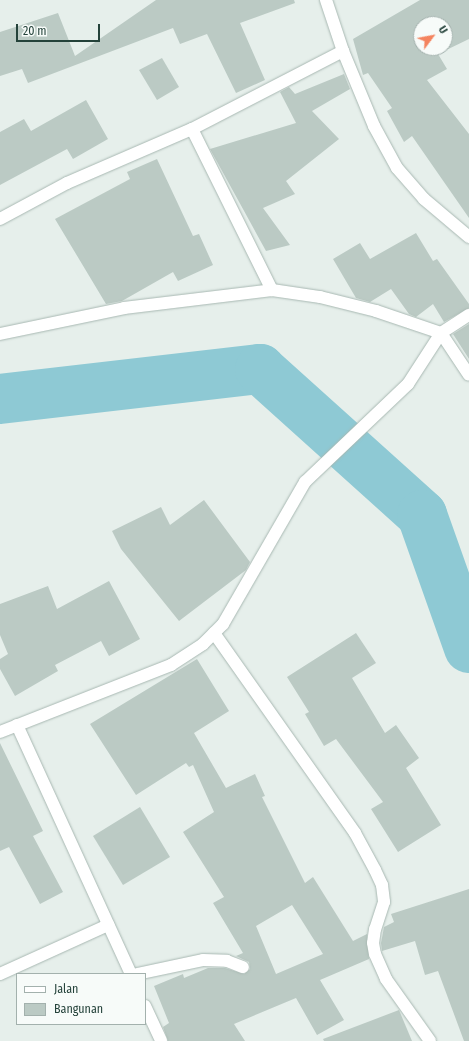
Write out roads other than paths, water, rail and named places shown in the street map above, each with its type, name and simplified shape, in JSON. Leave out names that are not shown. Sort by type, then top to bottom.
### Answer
[{"type":"street","points":[[326,0],[343,51],[374,126],[397,168],[424,199],[469,237]]},
{"type":"street","points":[[0,219],[67,183],[192,129],[343,51]]},
{"type":"street","points":[[192,129],[272,290]]},
{"type":"street","points":[[0,334],[124,308],[272,290],[320,297],[376,311],[441,333],[469,375]]},
{"type":"street","points":[[0,732],[171,665],[203,644],[223,624],[305,482],[408,384],[441,333],[469,314]]},
{"type":"street","points":[[214,633],[355,833],[375,870],[382,886],[384,902],[375,929],[373,943],[374,954],[386,979],[430,1041]]},
{"type":"street","points":[[16,725],[131,973]]},
{"type":"street","points":[[0,974],[108,925]]},
{"type":"street","points":[[142,973],[203,960],[226,961],[243,967]]},
{"type":"street","points":[[146,1008],[161,1041]]},
{"type":"waterway","points":[[0,399],[260,369],[422,515],[469,648]]}]
